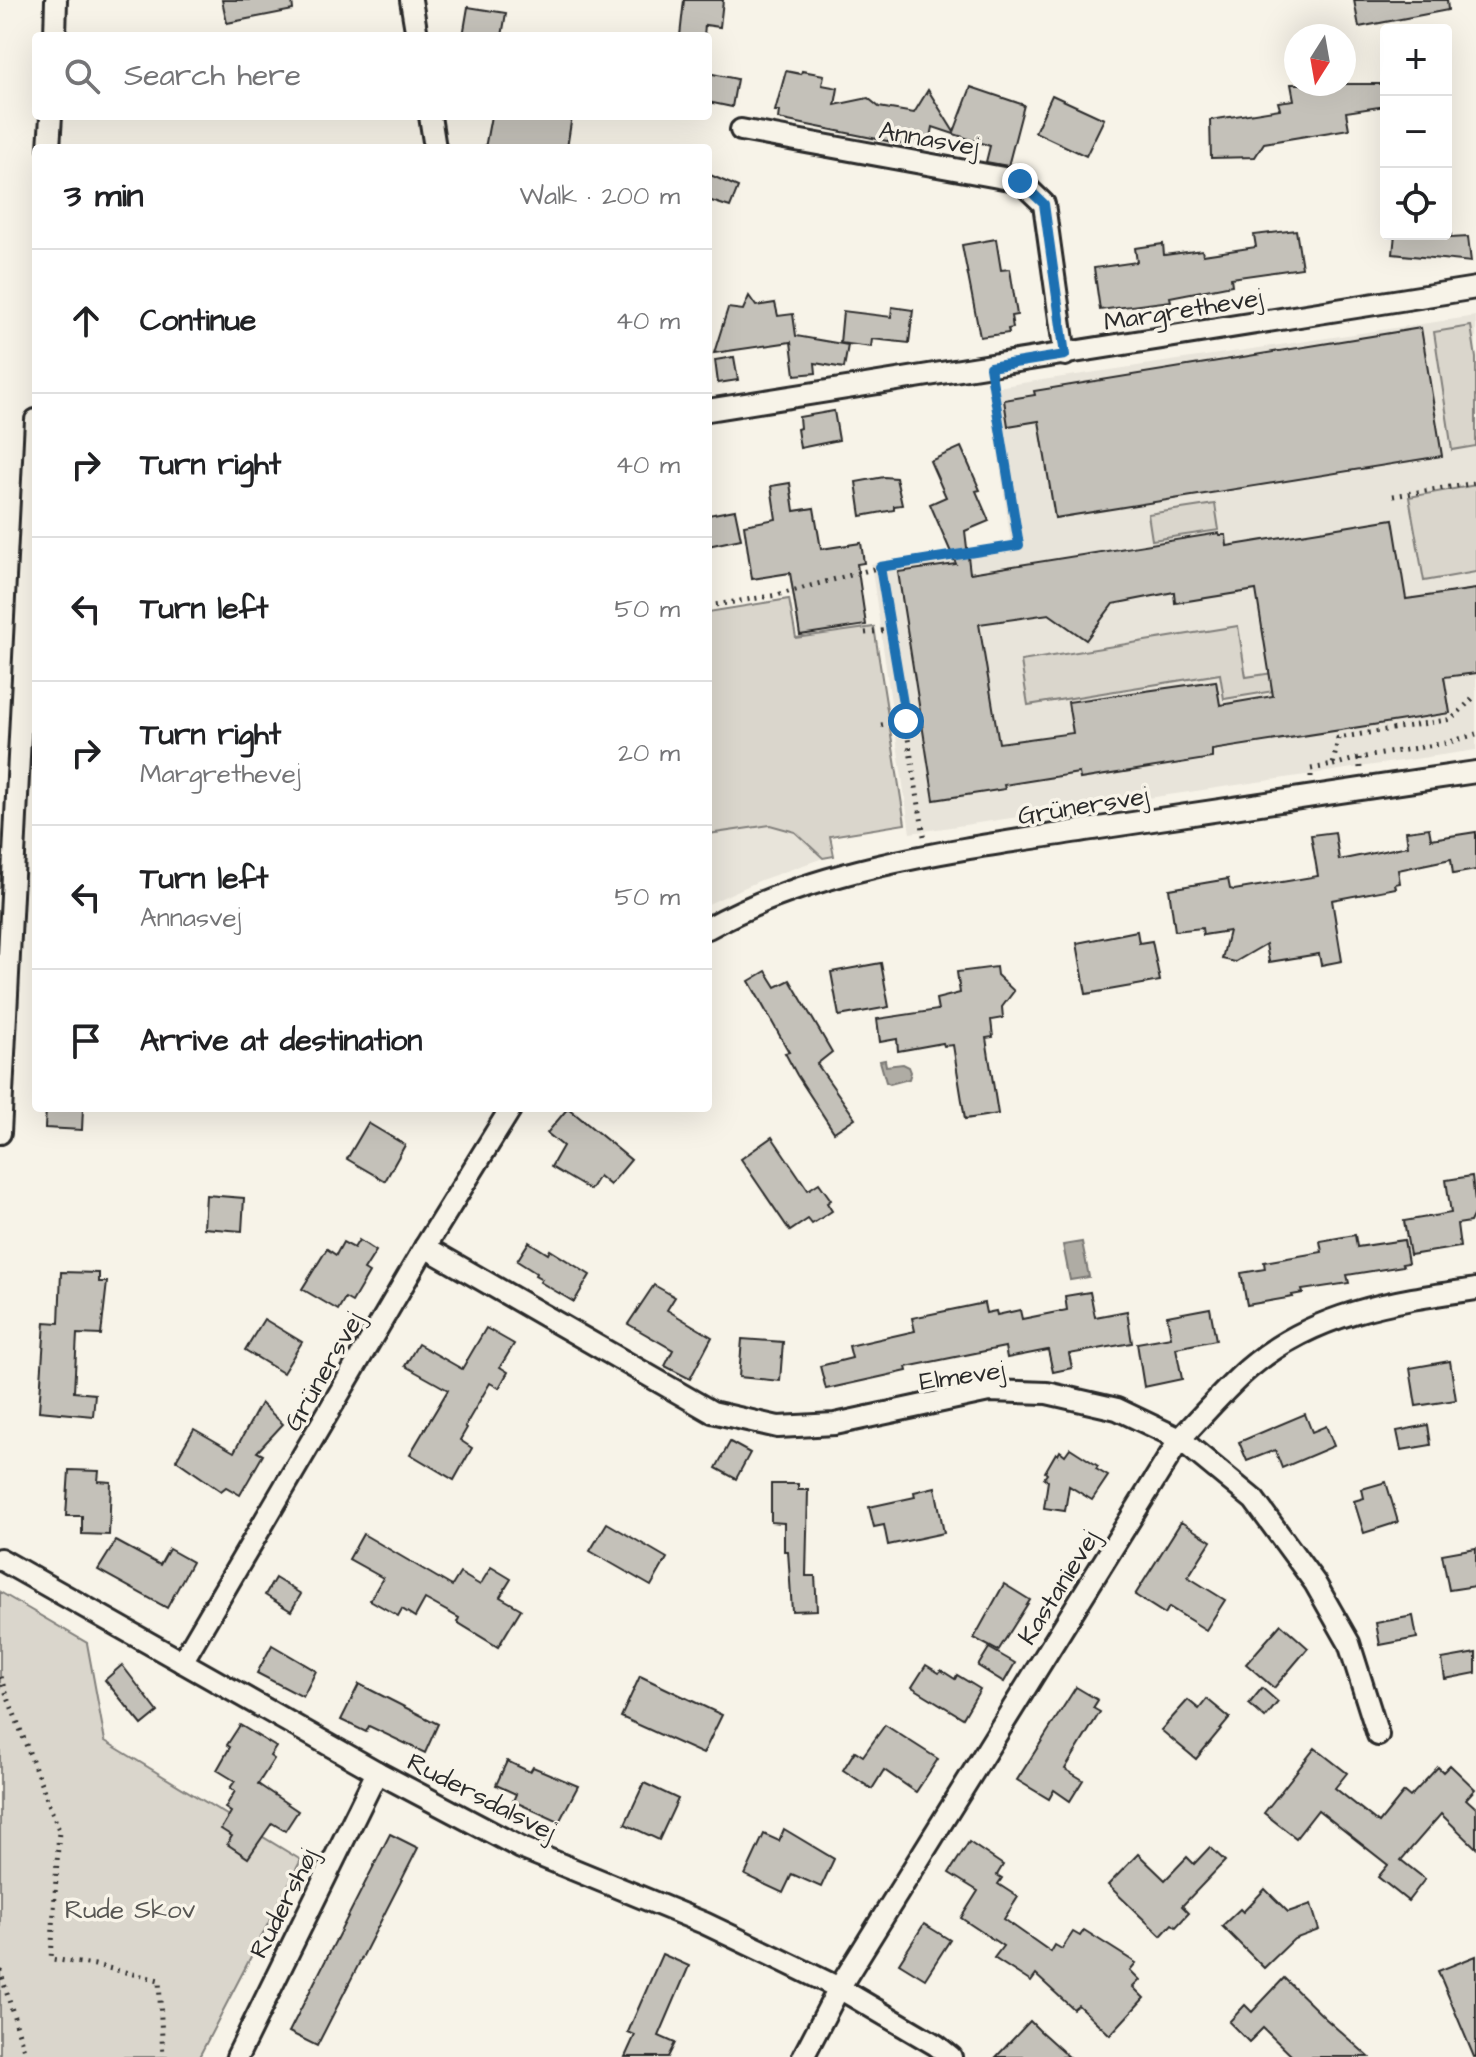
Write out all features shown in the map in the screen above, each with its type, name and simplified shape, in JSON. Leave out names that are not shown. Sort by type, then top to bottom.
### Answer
[{"type":"street","points":[[55,32],[56,0]]},
{"type":"street","points":[[411,0],[416,32]]},
{"type":"street","points":[[49,144],[51,120]]},
{"type":"street","points":[[431,120],[434,144]]},
{"type":"street","name":"Annasvej","points":[[741,130],[1020,181],[1044,204],[1065,355]]},
{"type":"street","name":"Margrethevej","points":[[712,409],[1476,288]]},
{"type":"street","points":[[0,1133],[32,499]]},
{"type":"street","name":"Grünersvej","points":[[712,926],[803,885],[927,857],[1476,772]]},
{"type":"street","name":"Grünersvej","points":[[182,1662],[425,1247],[509,1112]]},
{"type":"street","name":"Elmevej","points":[[425,1247],[712,1412],[778,1427],[835,1424],[989,1391],[1047,1393],[1117,1409],[1180,1439],[1254,1500],[1315,1583],[1349,1643],[1378,1735]]},
{"type":"street","name":"Kastanievej","points":[[803,2057],[839,1988],[1180,1439],[1249,1368],[1308,1328],[1383,1303],[1476,1289]]},
{"type":"street","name":"Rudersdalsvej","points":[[0,1559],[377,1772],[521,1848],[704,1923],[839,1988],[951,2057]]},
{"type":"street","name":"Rudershøj","points":[[237,2057],[377,1772]]},
{"type":"path","points":[[712,605],[777,595],[880,567],[1019,545],[990,367]]},
{"type":"path","points":[[1393,496],[1476,483]]},
{"type":"path","points":[[880,567],[927,857]]},
{"type":"path","points":[[865,633],[890,630]]},
{"type":"path","points":[[1333,765],[1338,738],[1452,719],[1476,695]]},
{"type":"path","points":[[881,725],[906,721]]},
{"type":"path","points":[[1310,796],[1311,769],[1446,743],[1476,734]]},
{"type":"path","points":[[1359,758],[1361,789]]},
{"type":"path","points":[[0,1677],[59,1830],[51,1959],[95,1965],[159,1980],[163,2057]]},
{"type":"path","points":[[0,1970],[26,2057]]},
{"type":"shaded area","points":[[1476,316],[1476,750],[910,833],[871,564],[1011,543],[989,388]]},
{"type":"shaded area","points":[[770,825],[795,832],[823,858],[761,880],[712,902],[712,833]]},
{"type":"shaded area","points":[[885,1060],[886,1066],[903,1064],[909,1067],[909,1079],[890,1084],[886,1082],[880,1061]]},
{"type":"shaded area","points":[[1082,1242],[1089,1277],[1070,1280],[1063,1245]]},
{"type":"green space","points":[[1471,326],[1476,358],[1476,446],[1452,450],[1434,332]]},
{"type":"green space","points":[[1476,485],[1476,572],[1424,581],[1409,497]]},
{"type":"green space","points":[[1215,504],[1219,530],[1152,540],[1148,514]]},
{"type":"green space","points":[[789,599],[796,638],[874,627],[905,824],[830,836],[834,856],[823,858],[795,832],[770,825],[712,833],[712,611]]},
{"type":"green space","points":[[1238,626],[1246,677],[1307,668],[1310,685],[1224,699],[1220,674],[1028,705],[1021,661]]},
{"type":"green space","name":"Rude Skov","points":[[0,1592],[87,1643],[105,1741],[301,1860],[199,2057],[0,2057]]},
{"type":"building","points":[[222,0],[292,0],[293,10],[227,23]]},
{"type":"building","points":[[684,0],[723,0],[720,27],[705,25],[704,32],[680,32]]},
{"type":"building","points":[[1354,0],[1447,0],[1448,10],[1359,27]]},
{"type":"building","points":[[468,7],[506,13],[503,32],[464,32]]},
{"type":"building","points":[[786,71],[824,75],[822,85],[838,88],[835,105],[868,98],[879,107],[914,113],[928,90],[954,132],[971,87],[1024,105],[1008,166],[986,162],[990,146],[933,127],[930,142],[914,139],[912,146],[778,119],[779,111],[775,111]]},
{"type":"building","points":[[712,74],[737,79],[732,107],[712,103]]},
{"type":"building","points":[[1356,84],[1380,84],[1380,107],[1346,112],[1349,129],[1264,143],[1255,157],[1211,158],[1210,120],[1280,109],[1278,102],[1294,100],[1293,96],[1356,96]]},
{"type":"building","points":[[1052,95],[1104,119],[1086,156],[1035,132]]},
{"type":"building","points":[[490,120],[571,120],[568,144],[486,144]]},
{"type":"building","points":[[712,176],[738,187],[730,207],[712,201]]},
{"type":"building","points":[[1296,230],[1302,268],[1231,278],[1232,285],[1170,297],[1171,301],[1100,310],[1094,268],[1137,262],[1135,248],[1163,244],[1164,255],[1202,250],[1203,255],[1256,247],[1254,235]]},
{"type":"building","points":[[1468,237],[1471,262],[1393,254],[1394,240]]},
{"type":"building","points":[[996,239],[1001,270],[1010,269],[1017,315],[1011,316],[1013,328],[1008,329],[1009,333],[980,337],[962,245]]},
{"type":"building","points":[[749,296],[756,306],[775,303],[778,316],[793,314],[796,336],[848,345],[844,368],[815,363],[816,373],[795,375],[791,342],[714,353],[728,308],[743,310]]},
{"type":"building","points":[[892,307],[913,310],[909,343],[872,339],[871,347],[840,343],[843,311],[891,317]]},
{"type":"building","points":[[1421,328],[1442,456],[1055,518],[1039,421],[1008,426],[1004,400],[1035,395],[1034,391]]},
{"type":"building","points":[[734,357],[738,380],[718,383],[715,360]]},
{"type":"building","points":[[834,411],[839,440],[800,448],[799,417]]},
{"type":"building","points":[[961,447],[980,490],[976,491],[989,521],[965,531],[970,573],[1219,533],[1226,535],[1227,546],[1393,519],[1406,599],[1476,589],[1476,673],[1444,677],[1450,713],[1212,750],[1212,758],[1080,779],[1079,773],[934,800],[898,572],[956,564],[930,504],[946,497],[930,461]],"holes":[[[1256,590],[1273,696],[1220,705],[1216,681],[1068,702],[1073,733],[999,743],[979,624],[1049,614],[1086,640],[1113,604],[1174,592],[1175,603]]]},
{"type":"building","points":[[896,478],[902,505],[894,506],[894,510],[861,516],[856,482]]},
{"type":"building","points":[[790,483],[794,511],[814,508],[821,549],[861,543],[864,563],[857,564],[866,625],[800,635],[790,573],[752,579],[744,525],[776,519],[771,486]]},
{"type":"building","points":[[735,510],[741,539],[712,545],[712,514]]},
{"type":"building","points":[[1429,828],[1431,839],[1476,832],[1476,870],[1453,874],[1451,859],[1398,870],[1400,883],[1395,884],[1396,888],[1332,900],[1342,961],[1321,965],[1319,954],[1269,962],[1266,944],[1235,962],[1222,959],[1229,931],[1203,935],[1202,928],[1175,931],[1169,889],[1228,879],[1230,889],[1234,890],[1318,876],[1311,835],[1335,832],[1339,860],[1408,846],[1406,831]]},
{"type":"building","points":[[1137,931],[1139,943],[1152,941],[1160,981],[1086,994],[1077,943]]},
{"type":"building","points":[[881,963],[889,1007],[839,1016],[831,972]]},
{"type":"building","points":[[996,967],[997,975],[1014,991],[1002,1007],[1003,1018],[991,1020],[993,1037],[986,1038],[998,1114],[965,1119],[953,1045],[944,1046],[943,1043],[898,1051],[897,1039],[880,1042],[877,1019],[938,1010],[936,999],[960,993],[957,972]]},
{"type":"building","points":[[766,971],[776,987],[790,980],[832,1052],[817,1064],[855,1118],[834,1132],[797,1075],[785,1053],[789,1052],[749,981]]},
{"type":"building","points":[[46,1112],[83,1112],[82,1130],[45,1128]]},
{"type":"building","points":[[565,1112],[573,1112],[631,1160],[610,1185],[599,1176],[590,1190],[551,1167],[563,1146],[547,1133]]},
{"type":"building","points":[[368,1123],[405,1145],[385,1181],[347,1159]]},
{"type":"building","points":[[772,1137],[808,1190],[819,1183],[831,1200],[827,1203],[832,1211],[812,1224],[808,1219],[790,1231],[741,1159]]},
{"type":"building","points":[[1472,1176],[1476,1210],[1470,1222],[1457,1224],[1460,1247],[1410,1255],[1404,1221],[1451,1213],[1446,1180]]},
{"type":"building","points":[[206,1195],[244,1198],[242,1231],[204,1228]]},
{"type":"building","points":[[1355,1235],[1357,1247],[1404,1240],[1408,1263],[1347,1275],[1349,1283],[1302,1290],[1303,1293],[1293,1297],[1247,1305],[1241,1273],[1265,1269],[1264,1262],[1322,1252],[1320,1241]]},
{"type":"building","points":[[359,1240],[376,1251],[364,1270],[369,1273],[352,1302],[345,1298],[338,1310],[302,1289],[327,1249],[336,1255],[343,1242],[354,1248]]},
{"type":"building","points":[[529,1242],[548,1254],[550,1250],[590,1275],[574,1302],[540,1282],[542,1279],[536,1273],[517,1261]]},
{"type":"building","points":[[61,1272],[99,1273],[99,1282],[107,1282],[101,1335],[77,1334],[74,1392],[95,1394],[93,1416],[39,1411],[45,1322],[59,1323]]},
{"type":"building","points":[[654,1285],[675,1297],[667,1310],[712,1337],[690,1379],[665,1366],[673,1350],[628,1324]]},
{"type":"building","points":[[1090,1292],[1095,1317],[1127,1311],[1132,1343],[1069,1354],[1072,1368],[1053,1372],[1048,1350],[1007,1358],[1005,1347],[906,1367],[907,1371],[826,1389],[820,1366],[852,1358],[849,1346],[915,1331],[912,1318],[984,1303],[986,1313],[996,1311],[997,1315],[1020,1310],[1022,1319],[1067,1310],[1065,1296]]},
{"type":"building","points":[[1210,1308],[1216,1340],[1176,1348],[1182,1379],[1144,1387],[1137,1343],[1171,1337],[1167,1316]]},
{"type":"building","points":[[264,1319],[302,1342],[283,1373],[245,1350]]},
{"type":"building","points":[[486,1328],[514,1344],[500,1367],[508,1372],[499,1388],[490,1383],[465,1426],[467,1428],[460,1440],[472,1448],[454,1480],[410,1454],[448,1390],[405,1366],[418,1344],[462,1369]]},
{"type":"building","points":[[742,1339],[783,1342],[780,1381],[739,1377]]},
{"type":"building","points":[[1450,1361],[1456,1400],[1416,1406],[1410,1368]]},
{"type":"building","points":[[261,1403],[283,1424],[257,1452],[263,1455],[240,1495],[226,1487],[221,1491],[176,1460],[194,1429],[234,1452]]},
{"type":"building","points":[[1305,1414],[1312,1432],[1326,1426],[1334,1446],[1282,1468],[1275,1450],[1247,1461],[1239,1442]]},
{"type":"building","points":[[1428,1425],[1431,1445],[1401,1450],[1397,1431]]},
{"type":"building","points":[[730,1442],[750,1453],[736,1479],[716,1468]]},
{"type":"building","points":[[1070,1448],[1108,1476],[1092,1500],[1069,1486],[1065,1511],[1044,1508],[1048,1481],[1044,1478],[1045,1472],[1056,1453],[1058,1455],[1060,1451],[1065,1455]]},
{"type":"building","points":[[69,1470],[99,1471],[98,1481],[111,1482],[109,1535],[82,1534],[82,1516],[66,1516]]},
{"type":"building","points":[[1386,1482],[1398,1522],[1364,1533],[1354,1501],[1364,1498],[1362,1489]]},
{"type":"building","points":[[771,1484],[798,1484],[798,1490],[808,1490],[806,1576],[815,1576],[817,1610],[792,1611],[788,1551],[784,1551],[784,1523],[771,1522]]},
{"type":"building","points":[[935,1487],[944,1533],[888,1545],[884,1525],[874,1527],[869,1507],[915,1497],[914,1492]]},
{"type":"building","points":[[1181,1522],[1211,1541],[1188,1577],[1225,1600],[1206,1630],[1169,1607],[1165,1614],[1135,1595]]},
{"type":"building","points":[[607,1523],[667,1558],[651,1586],[590,1551]]},
{"type":"building","points":[[363,1534],[452,1586],[460,1573],[480,1585],[491,1567],[511,1579],[500,1597],[521,1609],[498,1647],[457,1622],[459,1618],[425,1599],[415,1617],[402,1609],[398,1616],[370,1600],[383,1578],[349,1559]]},
{"type":"building","points":[[116,1541],[160,1565],[169,1549],[192,1562],[167,1608],[98,1570]]},
{"type":"building","points":[[1476,1548],[1476,1586],[1449,1590],[1442,1554]]},
{"type":"building","points":[[275,1578],[301,1594],[291,1611],[265,1595]]},
{"type":"building","points":[[1004,1584],[1030,1600],[998,1651],[974,1638]]},
{"type":"building","points":[[1413,1616],[1417,1638],[1380,1645],[1376,1623]]},
{"type":"building","points":[[1281,1624],[1308,1648],[1274,1688],[1246,1664]]},
{"type":"building","points":[[272,1645],[316,1671],[303,1697],[257,1673]]},
{"type":"building","points":[[989,1648],[1015,1663],[1004,1682],[978,1666]]},
{"type":"building","points":[[1476,1653],[1476,1673],[1445,1679],[1442,1659]]},
{"type":"building","points":[[122,1665],[158,1712],[142,1725],[105,1680]]},
{"type":"building","points":[[926,1665],[955,1679],[957,1675],[980,1689],[963,1718],[912,1687]]},
{"type":"building","points":[[640,1676],[722,1715],[703,1754],[621,1717]]},
{"type":"building","points":[[359,1684],[438,1724],[425,1753],[369,1726],[366,1732],[341,1720]]},
{"type":"building","points":[[1076,1687],[1098,1700],[1093,1708],[1100,1712],[1065,1769],[1083,1780],[1070,1801],[1054,1790],[1049,1799],[1017,1780]]},
{"type":"building","points":[[1262,1688],[1278,1702],[1265,1718],[1249,1704]]},
{"type":"building","points":[[1207,1699],[1230,1718],[1196,1759],[1161,1730],[1188,1700],[1199,1709]]},
{"type":"building","points":[[240,1725],[276,1747],[270,1756],[274,1759],[258,1784],[298,1811],[285,1831],[272,1823],[248,1858],[227,1844],[232,1836],[221,1829],[231,1812],[225,1808],[235,1791],[230,1788],[235,1781],[217,1770],[230,1747],[227,1745]]},
{"type":"building","points":[[885,1725],[938,1759],[916,1792],[884,1770],[872,1789],[843,1770],[855,1751],[863,1756]]},
{"type":"building","points":[[1315,1748],[1347,1773],[1335,1788],[1379,1823],[1404,1792],[1410,1797],[1438,1767],[1443,1772],[1450,1765],[1475,1789],[1466,1799],[1476,1808],[1476,1848],[1441,1814],[1401,1860],[1425,1879],[1408,1901],[1378,1877],[1388,1865],[1318,1810],[1296,1838],[1264,1813]]},
{"type":"building","points":[[507,1761],[530,1772],[533,1767],[578,1786],[559,1822],[513,1801],[516,1794],[496,1785]]},
{"type":"building","points":[[644,1783],[678,1799],[659,1840],[625,1824]]},
{"type":"building","points":[[784,1829],[834,1859],[821,1887],[792,1874],[783,1893],[745,1875],[764,1834],[779,1841]]},
{"type":"building","points":[[390,1834],[418,1848],[317,2046],[289,2032]]},
{"type":"building","points":[[969,1842],[1003,1865],[997,1875],[1002,1878],[998,1884],[1018,1897],[1004,1919],[1051,1952],[1055,1945],[1062,1949],[1073,1932],[1080,1936],[1084,1930],[1136,1963],[1130,1970],[1140,1980],[1133,1987],[1144,1998],[1110,2035],[1078,2005],[1073,2009],[1036,1975],[1031,1982],[994,1958],[1003,1946],[961,1918],[978,1891],[949,1873]]},
{"type":"building","points":[[1210,1847],[1225,1861],[1182,1906],[1189,1913],[1176,1927],[1172,1924],[1161,1936],[1108,1885],[1138,1854],[1165,1880],[1187,1857],[1194,1864]]},
{"type":"building","points":[[1265,1889],[1288,1912],[1311,1904],[1319,1930],[1294,1939],[1264,1968],[1222,1926],[1240,1909],[1243,1912]]},
{"type":"building","points":[[924,1924],[950,1940],[925,1979],[899,1963]]},
{"type":"building","points":[[662,1954],[689,1966],[659,2036],[675,2043],[668,2057],[625,2057],[635,2035],[628,2032]]},
{"type":"building","points":[[1476,1956],[1476,2057],[1474,2057],[1438,1971]]},
{"type":"building","points":[[1284,1978],[1369,2057],[1293,2057],[1263,2028],[1249,2042],[1229,2022],[1245,2005],[1252,2012]]},
{"type":"building","points":[[1030,2021],[1039,2030],[1069,2057],[996,2057]]},
{"type":"route","points":[[906,721],[880,567],[1019,545],[990,367],[1065,355],[1044,204],[1020,181]]}]
